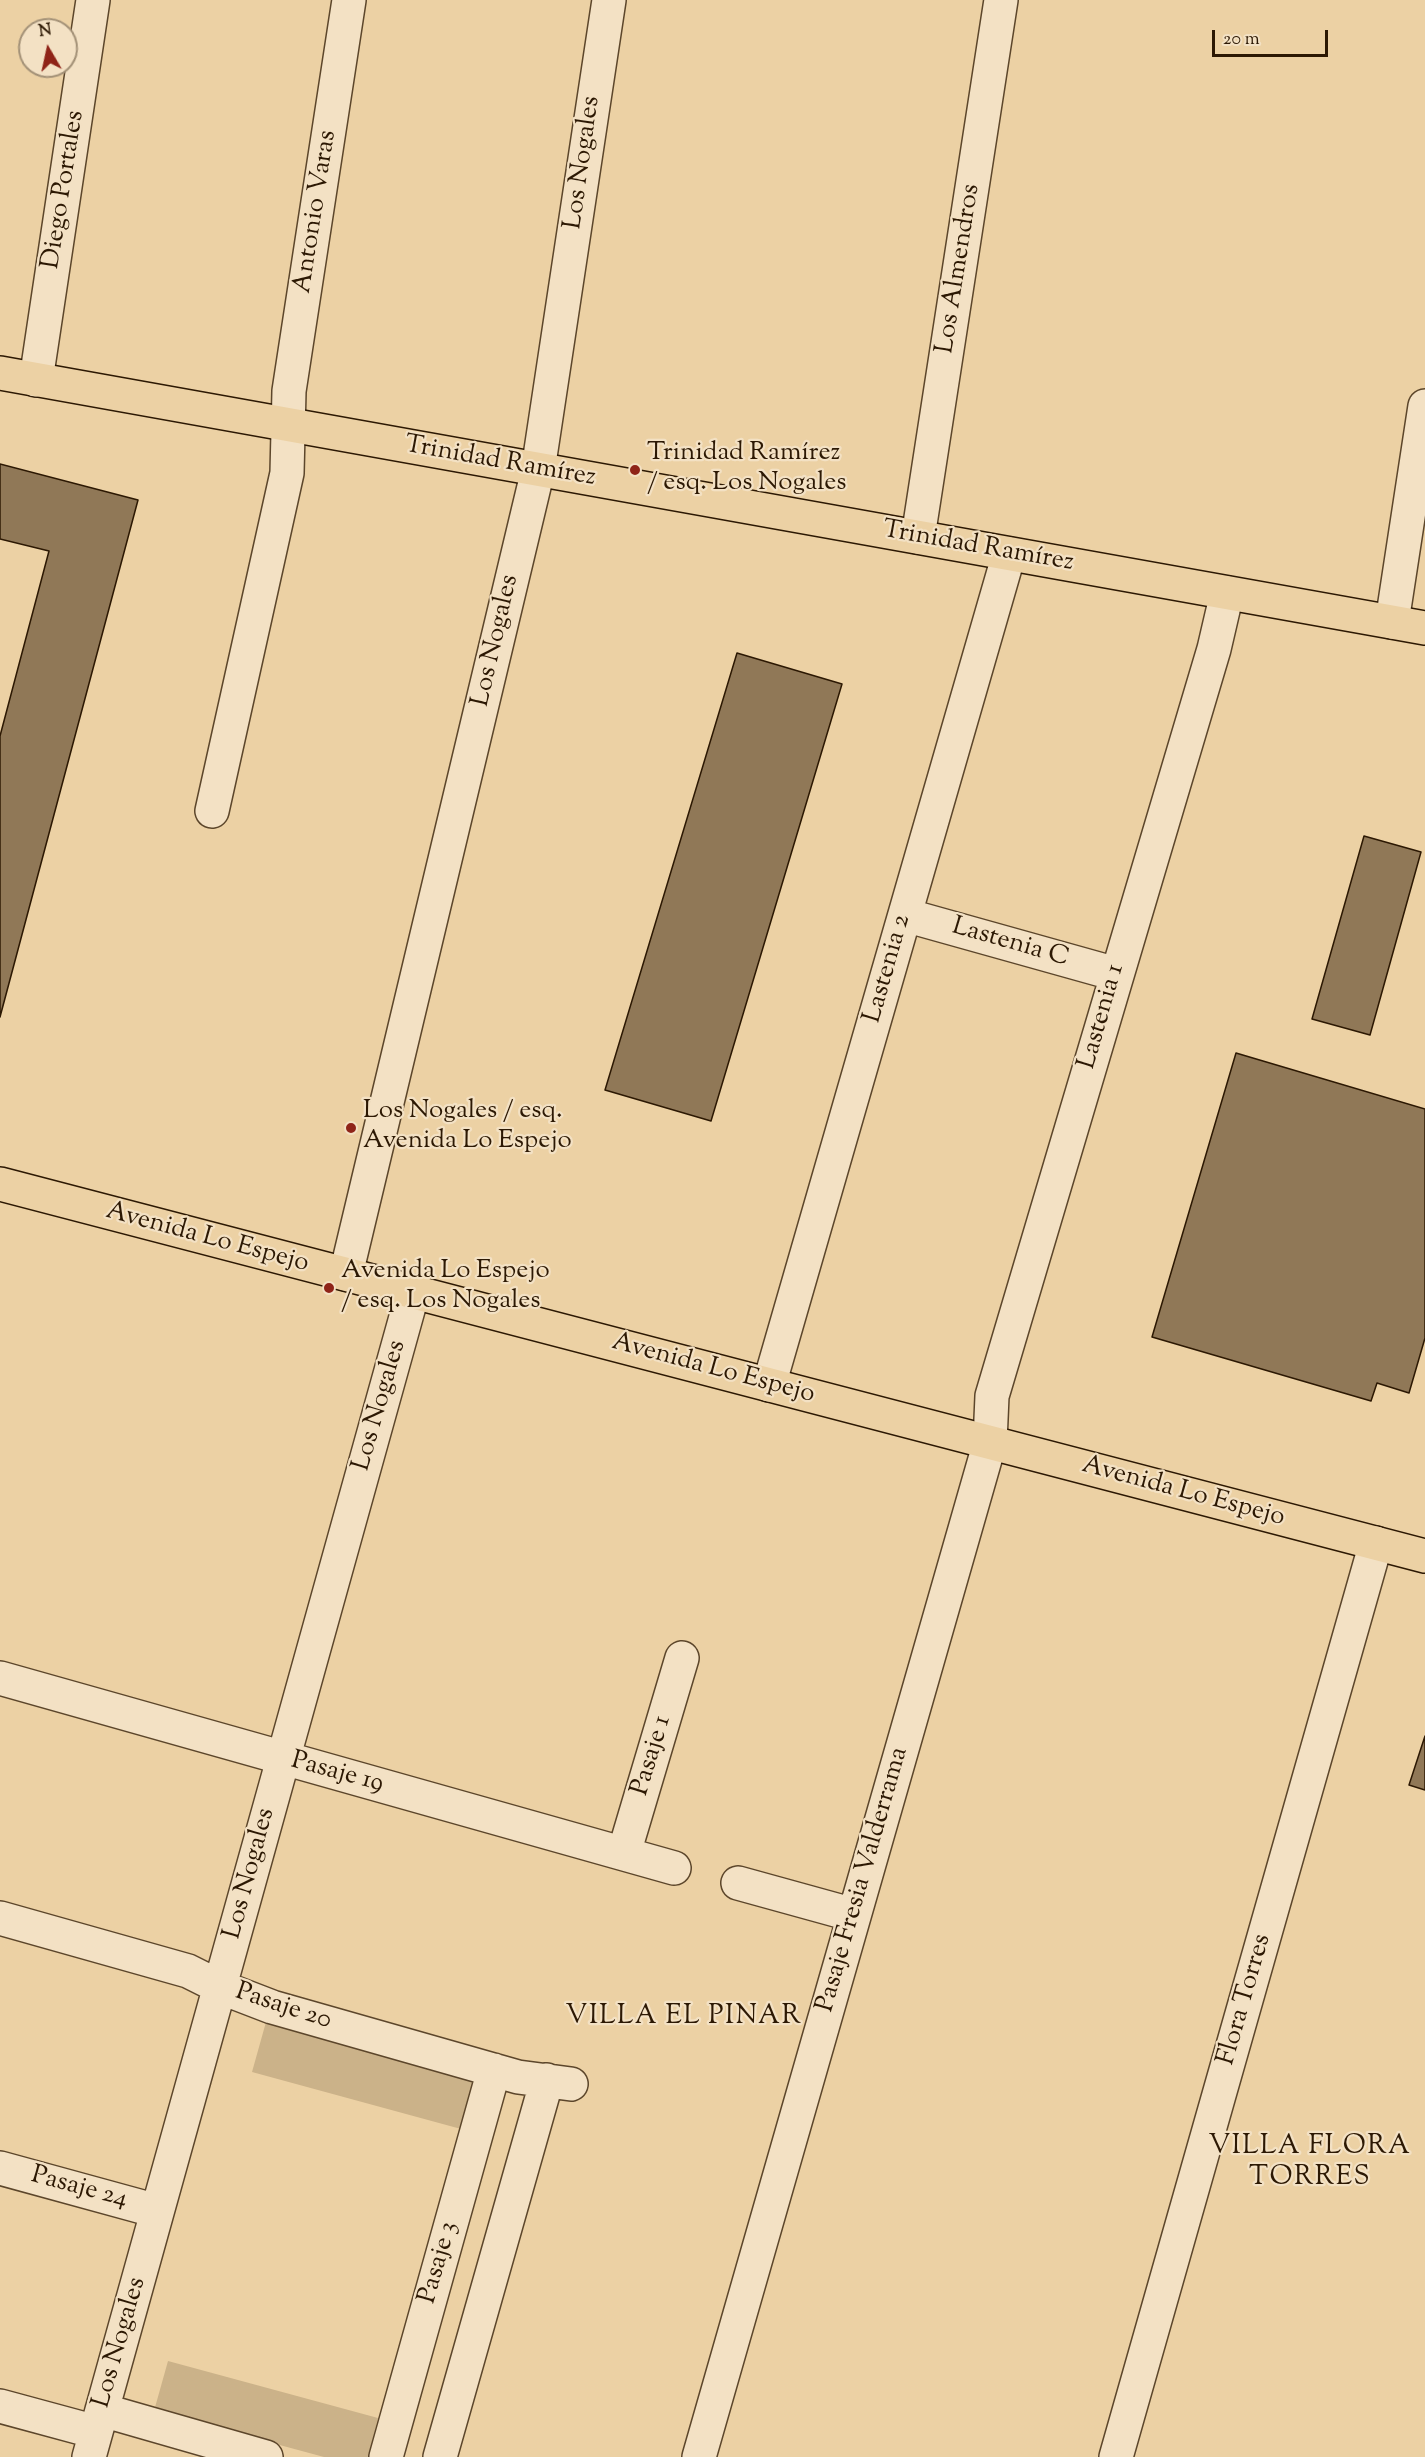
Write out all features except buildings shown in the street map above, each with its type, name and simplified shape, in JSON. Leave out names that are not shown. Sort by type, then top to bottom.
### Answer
[{"type":"main road","name":"Trinidad Ramírez","points":[[0,373],[1425,628]]},
{"type":"main road","name":"Avenida Lo Espejo","points":[[0,1184],[1425,1556]]},
{"type":"street","name":"Diego Portales","points":[[36,380],[93,0]]},
{"type":"street","name":"Antonio Varas","points":[[212,811],[287,473],[289,391],[349,0]]},
{"type":"street","name":"Los Nogales","points":[[346,1275],[538,470],[609,0]]},
{"type":"street","name":"Los Almendros","points":[[918,537],[1001,0]]},
{"type":"street","points":[[1392,622],[1425,406]]},
{"type":"street","name":"Lastenia 2","points":[[769,1384],[1009,554]]},
{"type":"street","name":"Lastenia 1","points":[[990,1442],[992,1396],[1214,649],[1227,593]]},
{"type":"street","name":"Lastenia C","points":[[905,915],[1116,974]]},
{"type":"street","name":"Los Nogales","points":[[96,2433],[413,1292]]},
{"type":"street","name":"Pasaje Fresia Valderrama","points":[[699,2457],[990,1442]]},
{"type":"street","name":"Flora Torres","points":[[1116,2457],[1376,1543]]},
{"type":"street","name":"Pasaje 1","points":[[624,1853],[682,1658]]},
{"type":"street","name":"Pasaje 19","points":[[0,1678],[674,1868]]},
{"type":"street","points":[[738,1883],[854,1915]]},
{"type":"street","name":"Pasaje 20","points":[[0,1918],[188,1971],[220,1987],[272,2007],[494,2070],[530,2079],[559,2082]]},
{"type":"street","name":"Pasaje 3","points":[[386,2457],[494,2070]]},
{"type":"street","name":"Pasaje 3","points":[[440,2457],[559,2082]]},
{"type":"street","name":"Pasaje 24","points":[[0,2168],[157,2211]]},
{"type":"street","points":[[0,2406],[96,2433],[266,2457]]},
{"type":"shaded area","points":[[266,2022],[475,2078],[461,2129],[252,2072]]},
{"type":"shaded area","points":[[168,2361],[378,2418],[368,2457],[324,2457],[154,2411]]},
{"type":"place","name":"Trinidad Ramírez / esq. Los Nogales","points":[[635,470]]},
{"type":"place","name":"Los Nogales / esq. Avenida Lo Espejo","points":[[351,1128]]},
{"type":"place","name":"Avenida Lo Espejo / esq. Los Nogales","points":[[329,1288]]},
{"type":"district","name":"VILLA EL PINAR","points":[[684,2018]]},
{"type":"district","name":"VILLA FLORA TORRES","points":[[1310,2164]]}]
